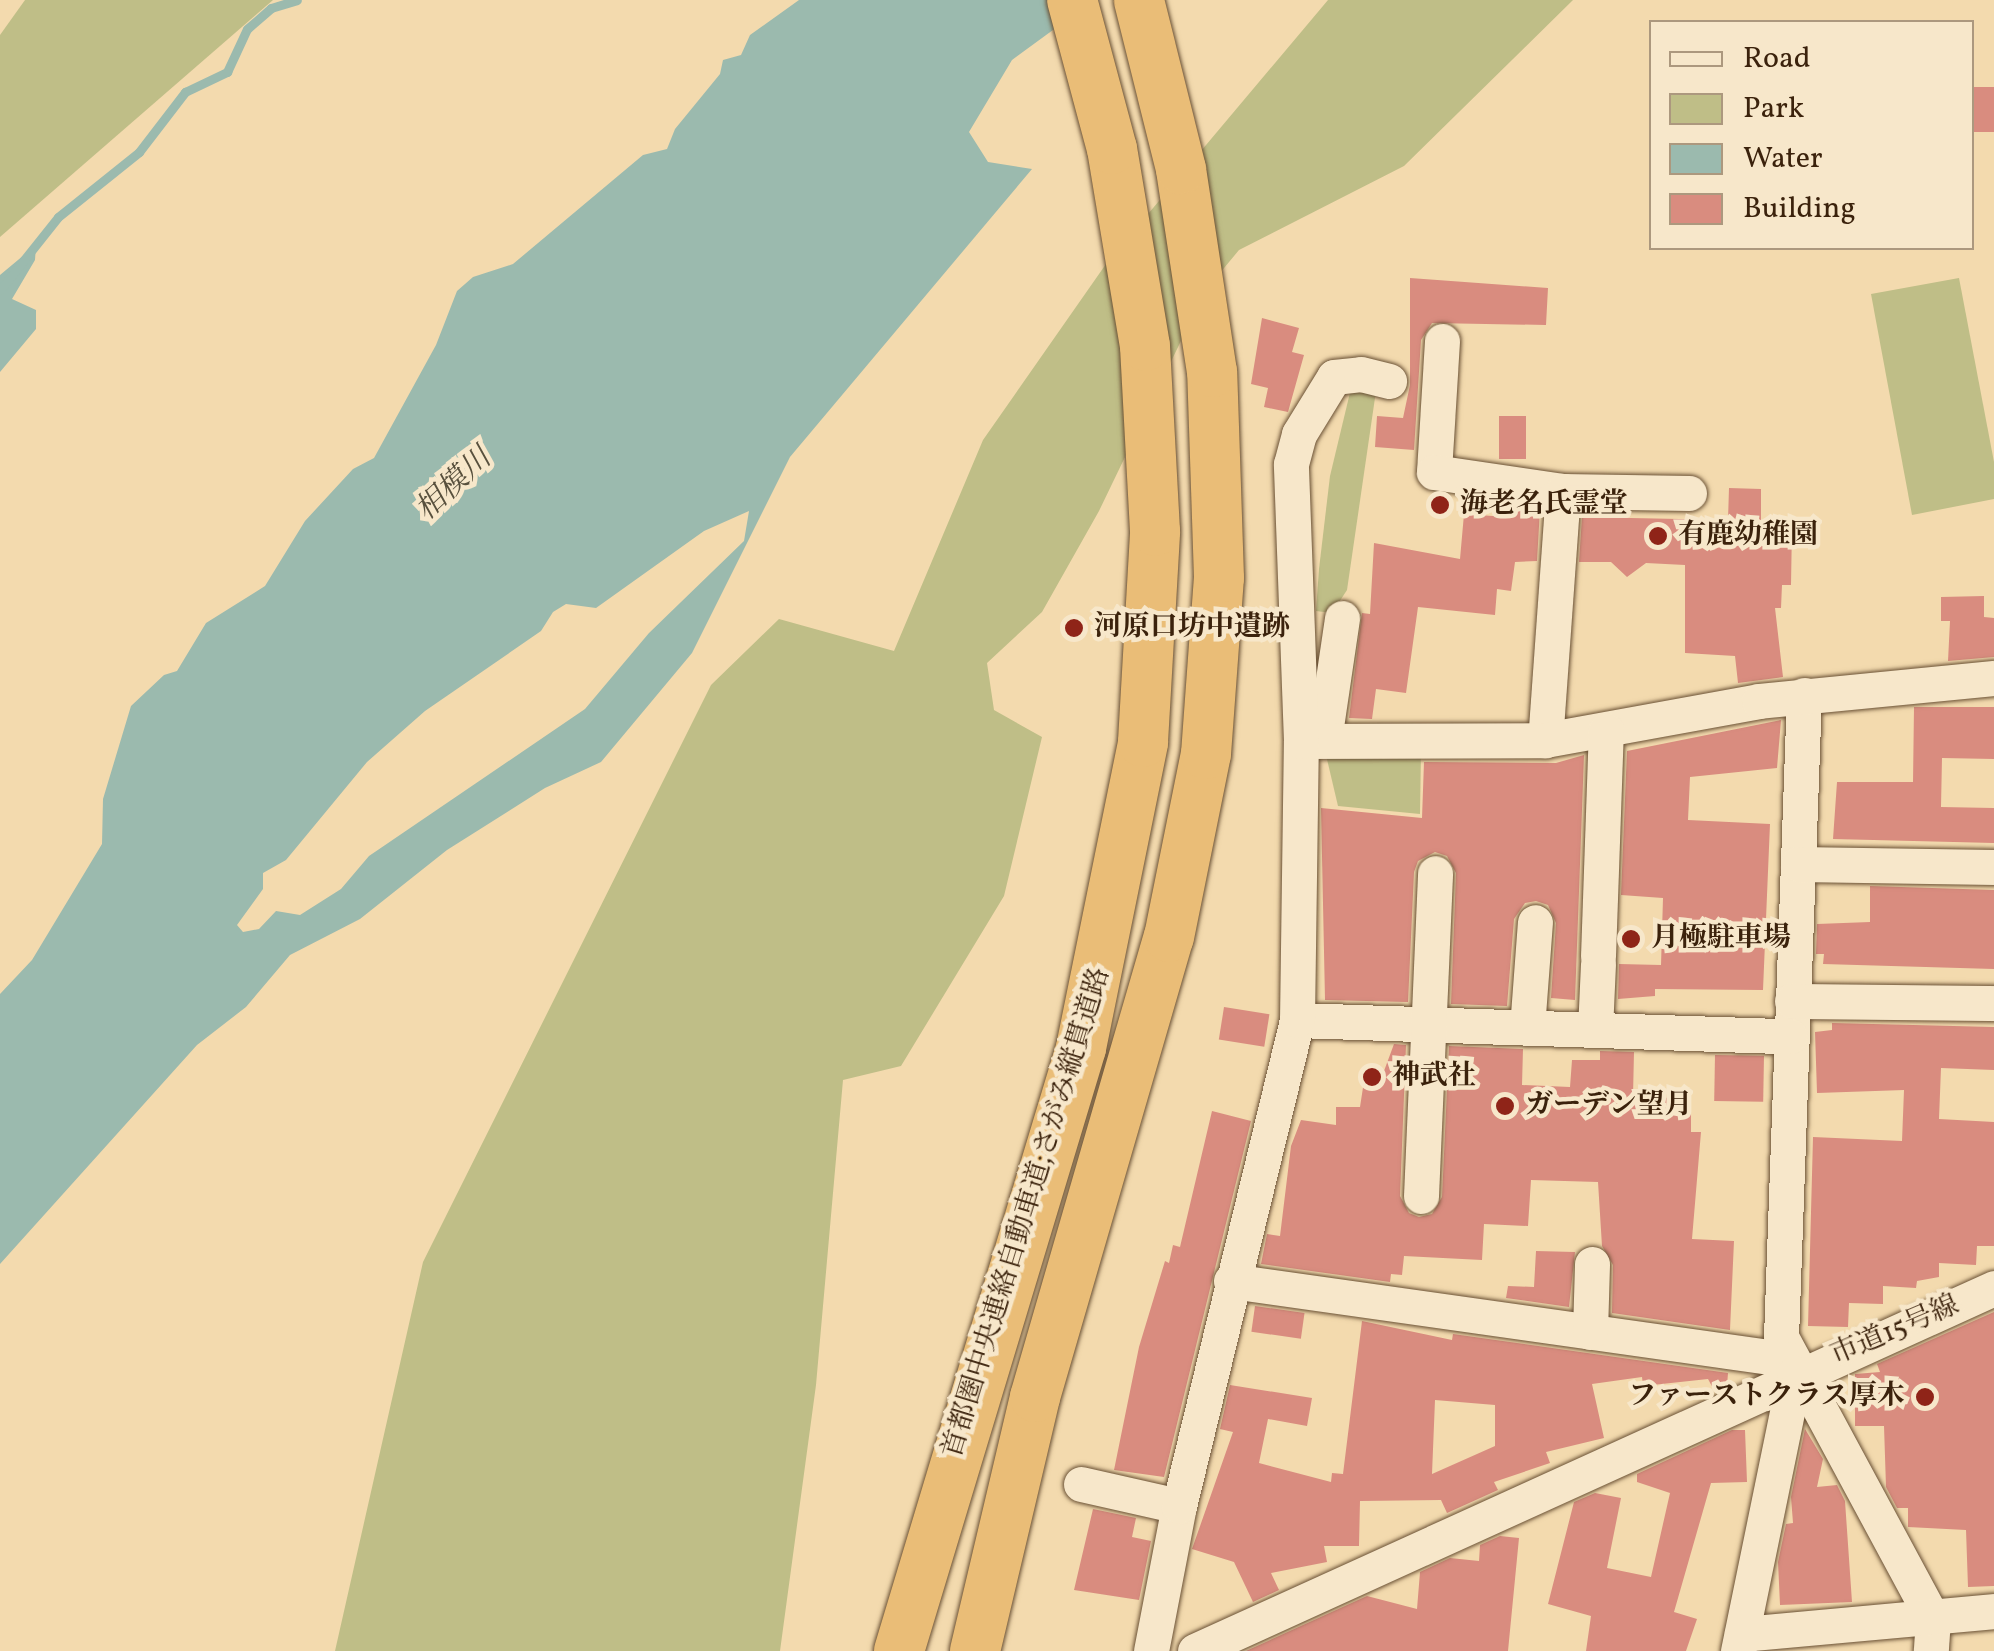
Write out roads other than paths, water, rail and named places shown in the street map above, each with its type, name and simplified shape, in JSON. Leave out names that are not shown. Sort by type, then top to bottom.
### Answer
[{"type":"highway","name":"首都圏中央連絡自動車道;さがみ縦貫道路","points":[[899,1651],[1081,1048],[1143,742],[1154,531],[1145,346],[1112,149],[1072,0]]},
{"type":"highway","name":"首都圏中央連絡自動車道;さがみ縦貫道路","points":[[975,1651],[1035,1397],[1169,937],[1206,754],[1219,578],[1212,372],[1181,169],[1138,0]]},
{"type":"street","points":[[1442,341],[1434,472],[1563,491],[1689,492]]},
{"type":"street","points":[[1314,730],[1298,673],[1288,497],[1298,434],[1334,377],[1361,374],[1389,381]]},
{"type":"street","points":[[1545,740],[1563,491]]},
{"type":"street","points":[[1151,1651],[1178,1506],[1298,1020],[1314,730],[1333,680],[1342,618]]},
{"type":"street","points":[[1298,673],[1333,680]]},
{"type":"street","points":[[1314,730],[1545,740],[1804,696],[1994,678]]},
{"type":"street","points":[[1804,696],[1780,1310],[1793,1367],[1932,1635]]},
{"type":"street","points":[[1596,1030],[1606,730]]},
{"type":"street","points":[[1798,864],[1994,867]]},
{"type":"street","points":[[1421,1196],[1435,873]]},
{"type":"street","points":[[1527,1028],[1535,922]]},
{"type":"street","points":[[1792,1001],[1994,1002]]},
{"type":"street","points":[[1298,1020],[1790,1036]]},
{"type":"street","points":[[1590,1332],[1592,1264]]},
{"type":"street","points":[[1231,1281],[1590,1332],[1793,1367]]},
{"type":"street","name":"市道15号線","points":[[1196,1651],[1793,1367],[1994,1288]]},
{"type":"street","points":[[1793,1367],[1740,1643],[1932,1635],[1994,1611]]},
{"type":"street","points":[[1081,1484],[1178,1506]]},
{"type":"water","name":"相模川","points":[[799,0],[1094,0],[1012,60],[969,132],[988,162],[1032,169],[790,457],[692,653],[601,762],[545,788],[447,850],[360,919],[290,955],[246,1007],[197,1045],[0,1264],[0,994],[32,960],[102,844],[103,799],[131,706],[164,675],[177,671],[206,623],[265,586],[305,521],[353,469],[374,458],[436,345],[457,291],[473,277],[513,264],[643,155],[667,149],[675,129],[720,74],[723,60],[741,55],[750,35]],"holes":[[[749,511],[744,541],[649,633],[585,709],[369,856],[341,889],[300,915],[276,911],[259,929],[243,932],[237,925],[263,889],[263,873],[286,860],[367,762],[425,711],[541,631],[553,612],[566,604],[596,608],[704,531]]]},
{"type":"water","points":[[36,245],[35,260],[12,299],[36,310],[36,329],[0,372],[0,275]]},
{"type":"waterway","points":[[0,290],[58,217],[139,152],[185,92],[227,72],[247,29],[271,8],[297,0]]},
{"type":"place","name":"海老名氏霊堂","points":[[1440,505]]},
{"type":"place","name":"有鹿幼稚園","points":[[1658,536]]},
{"type":"place","name":"河原口坊中遺跡","points":[[1074,628]]},
{"type":"place","name":"月極駐車場","points":[[1631,939]]},
{"type":"place","name":"神武社","points":[[1372,1077]]},
{"type":"place","name":"ガーデン望月","points":[[1505,1106]]},
{"type":"place","name":"ファーストクラス厚木","points":[[1925,1397]]}]
